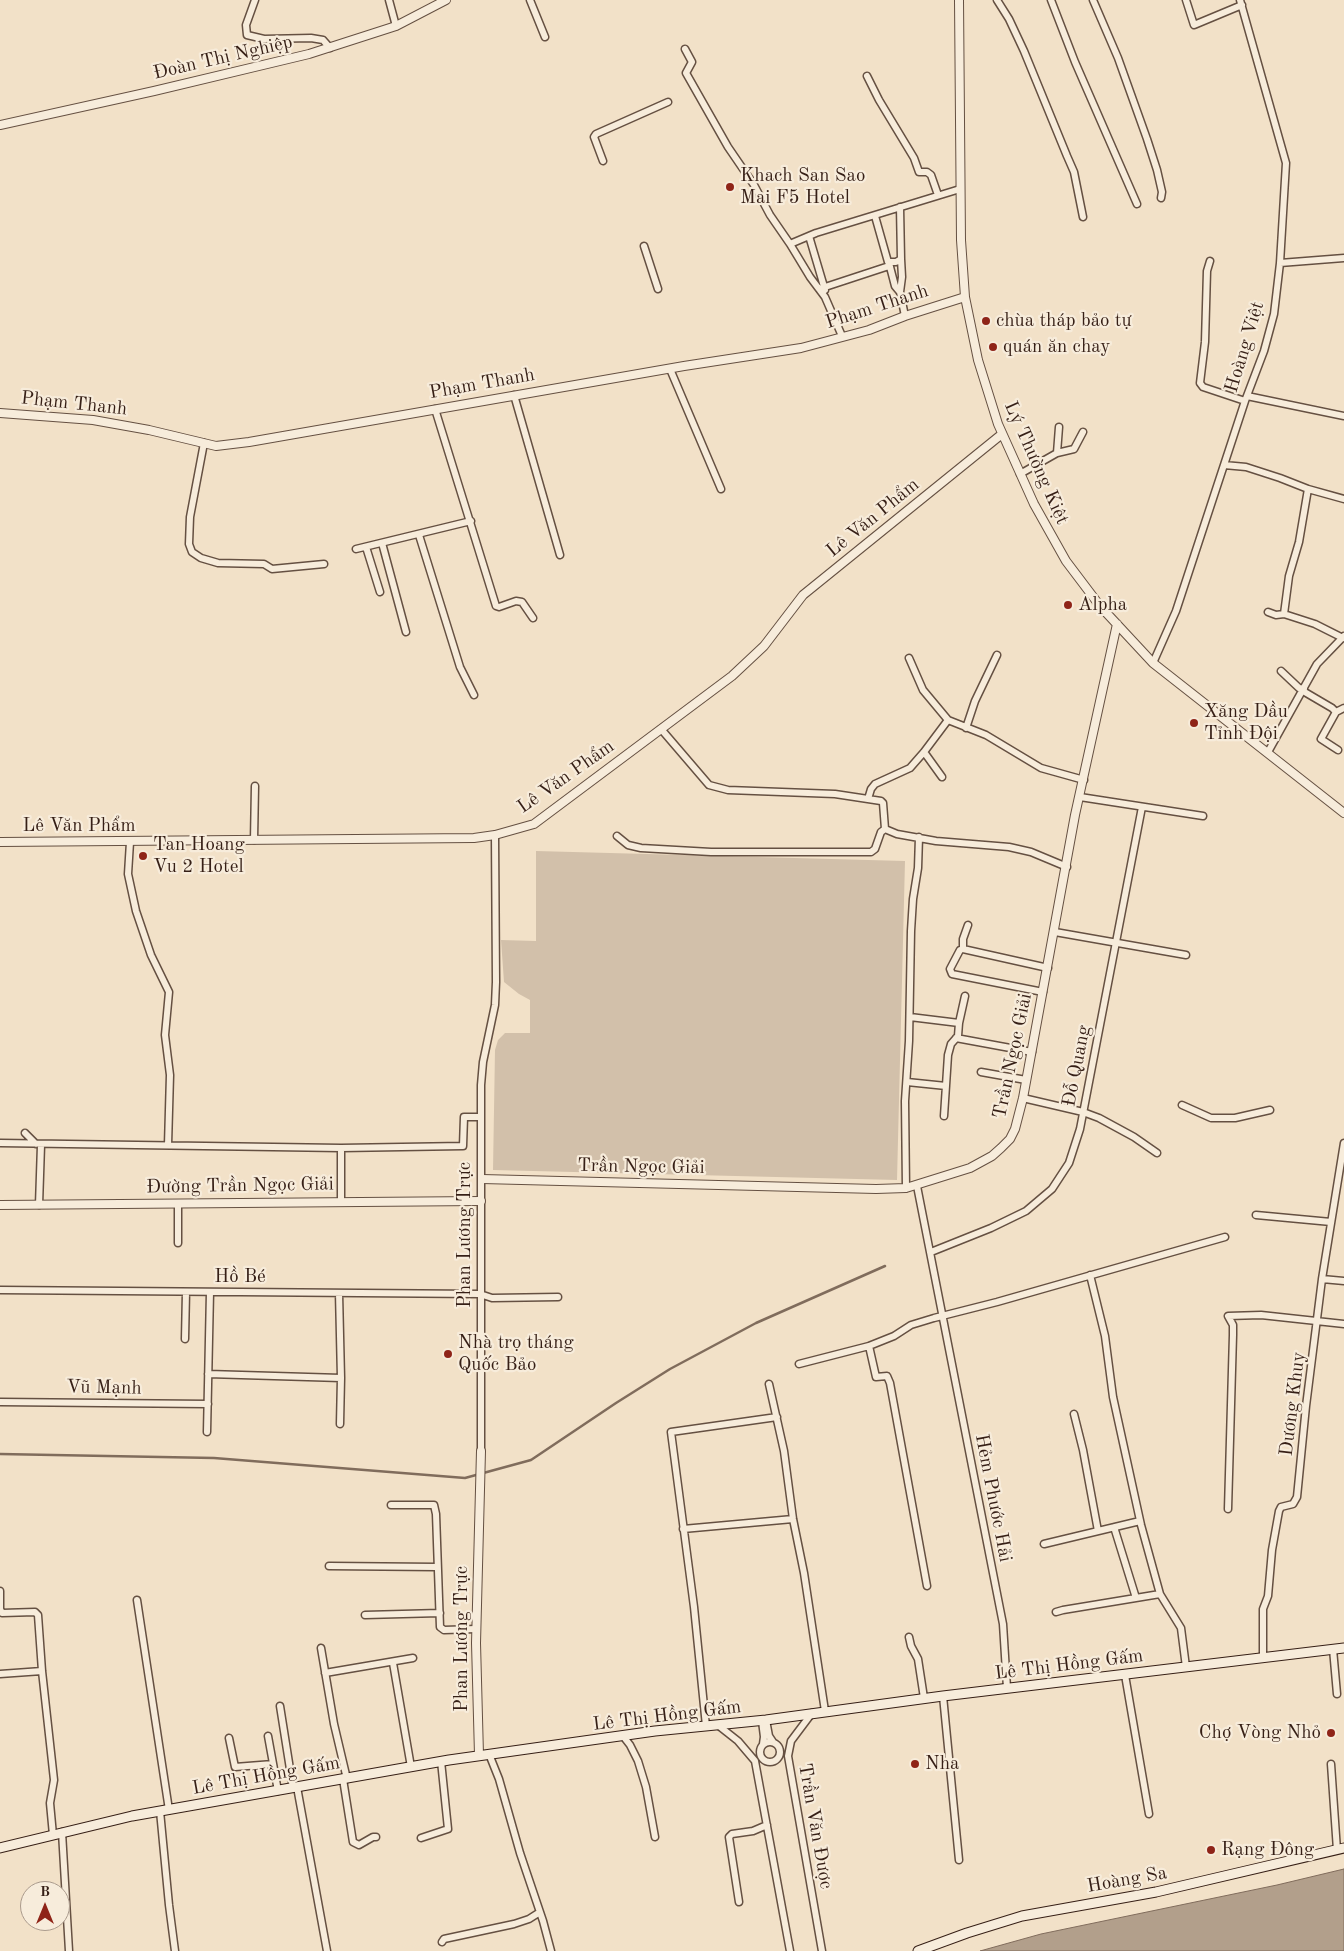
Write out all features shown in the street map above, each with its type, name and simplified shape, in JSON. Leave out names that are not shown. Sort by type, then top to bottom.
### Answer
[{"type":"main road","name":"Lê Thị Hồng Gấm","points":[[0,1848],[164,1811],[490,1754],[655,1731],[764,1721],[924,1698],[1344,1648]]},
{"type":"main road","name":"Hoàng Sa","points":[[918,1951],[967,1932],[1022,1916],[1156,1892],[1341,1849]]},
{"type":"street","points":[[255,0],[246,25],[248,35],[264,39],[311,38],[323,40],[330,48]]},
{"type":"street","points":[[389,0],[396,26]]},
{"type":"street","name":"Đoàn Thị Nghiệp","points":[[0,125],[154,92],[330,48],[396,26],[446,0]]},
{"type":"street","points":[[530,0],[544,37]]},
{"type":"street","name":"Lý Thường Kiệt","points":[[959,0],[961,240],[966,297],[978,360],[1002,434],[1020,474],[1048,531],[1066,561],[1100,606],[1153,663],[1201,703],[1268,752],[1344,813]]},
{"type":"street","points":[[997,0],[1009,19],[1024,51],[1074,172],[1084,217]]},
{"type":"street","points":[[1051,0],[1074,62],[1137,204]]},
{"type":"street","points":[[1093,0],[1118,58],[1142,123],[1157,170],[1162,192],[1161,198]]},
{"type":"street","points":[[1186,0],[1194,25],[1241,3]]},
{"type":"street","name":"Hoàng Việt","points":[[1153,663],[1176,611],[1246,399],[1264,351],[1274,314],[1280,263],[1286,163],[1241,3]]},
{"type":"street","points":[[684,49],[692,62],[686,72],[728,146],[810,278],[822,288]]},
{"type":"street","points":[[867,76],[879,100],[914,158],[919,172],[927,172],[931,175],[938,195]]},
{"type":"street","points":[[603,161],[594,137],[596,134],[668,102]]},
{"type":"street","points":[[790,244],[809,236],[960,189]]},
{"type":"street","points":[[900,207],[902,278],[900,292],[905,316]]},
{"type":"street","points":[[875,216],[895,286],[900,292]]},
{"type":"street","points":[[809,236],[822,288],[842,336]]},
{"type":"street","points":[[644,246],[658,289]]},
{"type":"street","points":[[1280,263],[1344,258]]},
{"type":"street","points":[[822,288],[901,259]]},
{"type":"street","points":[[1210,261],[1205,342],[1200,383],[1203,387],[1246,399],[1344,416]]},
{"type":"street","name":"Phạm Thanh","points":[[0,413],[93,420],[149,430],[216,446],[249,442],[514,395],[801,348],[869,330],[905,316],[966,297]]},
{"type":"street","points":[[670,369],[721,489]]},
{"type":"street","points":[[514,395],[560,555]]},
{"type":"street","points":[[436,409],[496,606],[499,607],[516,601],[522,602],[533,618]]},
{"type":"street","points":[[1058,453],[1059,427]]},
{"type":"street","points":[[1020,474],[1058,453],[1074,449],[1083,432]]},
{"type":"street","name":"Lê Văn Phẩm","points":[[0,842],[461,838],[495,835],[534,824],[740,669],[764,646],[803,594],[1002,434]]},
{"type":"street","points":[[204,443],[190,516],[189,544],[192,552],[201,558],[218,563],[264,564],[272,569],[324,564]]},
{"type":"street","points":[[1224,465],[1254,470],[1308,489],[1344,499]]},
{"type":"street","points":[[1284,614],[1289,576],[1299,542],[1308,489]]},
{"type":"street","points":[[356,550],[470,521]]},
{"type":"street","points":[[419,535],[458,661],[474,695]]},
{"type":"street","points":[[382,543],[406,632]]},
{"type":"street","points":[[366,547],[380,592]]},
{"type":"street","points":[[1268,612],[1276,616],[1284,614],[1323,627],[1343,637],[1317,664],[1268,752]]},
{"type":"street","name":"Trần Ngọc Giải","points":[[482,1179],[876,1189],[906,1188],[918,1186],[970,1168],[992,1156],[1010,1139],[1015,1129],[1023,1098],[1080,797],[1117,624]]},
{"type":"street","points":[[966,728],[975,701],[997,655]]},
{"type":"street","points":[[908,658],[923,690],[948,720],[992,738],[1041,768],[1084,780]]},
{"type":"street","points":[[1281,671],[1299,688],[1336,712]]},
{"type":"street","points":[[1338,750],[1321,739],[1336,712],[1344,708]]},
{"type":"street","points":[[868,799],[871,789],[875,784],[910,768],[948,720]]},
{"type":"street","points":[[617,836],[628,845],[641,848],[711,852],[860,852],[875,849],[885,829],[883,804],[881,801],[835,794],[717,788],[709,785],[661,729]]},
{"type":"street","points":[[924,752],[942,777]]},
{"type":"street","points":[[254,840],[255,786]]},
{"type":"street","points":[[1080,797],[1203,816]]},
{"type":"street","name":"Đỗ Quang","points":[[931,1252],[997,1226],[1026,1211],[1042,1200],[1052,1189],[1069,1163],[1075,1147],[1083,1112],[1142,807]]},
{"type":"street","points":[[885,829],[897,834],[936,841],[1031,852],[1067,867]]},
{"type":"street","name":"Phan Lương Trực","points":[[479,1756],[476,1629],[481,1499],[481,1117],[483,1062],[495,1004],[497,972],[495,835]]},
{"type":"street","points":[[906,1188],[905,1101],[910,1017],[911,932],[913,899],[918,868],[919,837]]},
{"type":"street","points":[[130,842],[128,874],[136,911],[151,955],[169,992],[165,1035],[170,1074],[168,1145]]},
{"type":"street","points":[[968,926],[963,939],[963,949],[950,969],[952,974],[1043,992]]},
{"type":"street","points":[[1055,932],[1186,955]]},
{"type":"street","points":[[963,949],[1048,968]]},
{"type":"street","points":[[944,1116],[950,1049],[951,1044],[958,1036],[965,996]]},
{"type":"street","points":[[910,1017],[959,1023]]},
{"type":"street","points":[[956,1038],[1032,1052]]},
{"type":"street","points":[[982,1072],[1026,1080]]},
{"type":"street","points":[[907,1082],[946,1086]]},
{"type":"street","points":[[1023,1098],[1083,1112],[1116,1127],[1157,1153]]},
{"type":"street","points":[[1182,1105],[1211,1118],[1235,1118],[1270,1110]]},
{"type":"street","points":[[0,1143],[341,1148],[462,1146],[464,1117],[481,1117]]},
{"type":"street","points":[[25,1133],[39,1145],[39,1205]]},
{"type":"street","name":"Dương Khuy","points":[[1263,1658],[1263,1609],[1268,1596],[1273,1542],[1279,1511],[1281,1507],[1293,1504],[1297,1497],[1322,1279],[1344,1143]]},
{"type":"street","points":[[341,1148],[342,1202]]},
{"type":"street","name":"Hẻm Phước Hải","points":[[918,1186],[1003,1624],[1007,1688]]},
{"type":"street","name":"Đường Trần Ngọc Giải","points":[[0,1206],[481,1202]]},
{"type":"street","points":[[178,1204],[178,1243]]},
{"type":"street","points":[[1256,1215],[1331,1222]]},
{"type":"street","points":[[799,1364],[870,1346],[894,1336],[911,1325],[943,1315],[997,1302],[1225,1237]]},
{"type":"street","points":[[1090,1275],[1105,1336],[1113,1396],[1140,1521],[1160,1594],[1181,1628],[1186,1667]]},
{"type":"street","points":[[1322,1279],[1344,1281]]},
{"type":"street","name":"Hồ Bé","points":[[0,1290],[480,1294],[492,1298],[558,1297]]},
{"type":"street","points":[[185,1339],[186,1292]]},
{"type":"street","points":[[207,1432],[210,1292]]},
{"type":"street","points":[[339,1293],[340,1424]]},
{"type":"street","points":[[1228,1509],[1233,1324],[1228,1316],[1261,1315],[1344,1324]]},
{"type":"street","points":[[870,1346],[876,1377],[887,1376],[890,1383],[927,1586]]},
{"type":"street","points":[[208,1374],[341,1378]]},
{"type":"street","points":[[770,1384],[784,1451],[793,1519],[804,1573],[825,1711]]},
{"type":"street","name":"Vũ Mạnh","points":[[0,1402],[208,1404]]},
{"type":"street","points":[[1074,1414],[1083,1450],[1098,1531]]},
{"type":"street","points":[[706,1726],[694,1607],[671,1432],[777,1418]]},
{"type":"street","points":[[391,1505],[434,1505],[442,1630],[476,1629]]},
{"type":"street","points":[[683,1529],[793,1519]]},
{"type":"street","points":[[1044,1544],[1140,1521]]},
{"type":"street","points":[[1114,1527],[1136,1598]]},
{"type":"street","points":[[329,1566],[437,1567]]},
{"type":"street","points":[[0,1591],[0,1609],[2,1613],[37,1613],[54,1780],[50,1803],[57,1834],[69,1951]]},
{"type":"street","points":[[1056,1612],[1160,1594]]},
{"type":"street","points":[[137,1600],[164,1811],[169,1905],[175,1951]]},
{"type":"street","points":[[365,1615],[440,1613]]},
{"type":"street","points":[[909,1637],[911,1646],[918,1659],[924,1698]]},
{"type":"street","points":[[321,1648],[345,1779],[353,1842],[359,1845],[376,1837]]},
{"type":"street","points":[[1333,1649],[1336,1694]]},
{"type":"street","points":[[325,1673],[348,1668],[393,1663],[413,1658]]},
{"type":"street","points":[[393,1663],[411,1768]]},
{"type":"street","points":[[0,1674],[42,1671]]},
{"type":"street","points":[[1125,1675],[1149,1814]]},
{"type":"street","points":[[943,1696],[959,1860]]},
{"type":"street","points":[[280,1706],[327,1951]]},
{"type":"street","name":"Trần Văn Được","points":[[812,1713],[791,1741],[788,1756],[822,1951]]},
{"type":"street","points":[[764,1721],[773,1742],[788,1756]]},
{"type":"street","points":[[755,1761],[763,1744],[764,1721]]},
{"type":"street","points":[[719,1726],[738,1741],[755,1761],[790,1951]]},
{"type":"street","points":[[268,1736],[278,1791]]},
{"type":"street","points":[[623,1736],[638,1761],[646,1787],[655,1837]]},
{"type":"street","points":[[229,1738],[235,1767],[273,1764]]},
{"type":"street","points":[[763,1744],[773,1742]]},
{"type":"street","points":[[758,1775],[761,1767],[775,1760],[779,1755],[780,1748]]},
{"type":"street","points":[[760,1751],[763,1759],[768,1762]]},
{"type":"street","points":[[490,1754],[500,1778],[520,1853],[551,1951]]},
{"type":"street","points":[[775,1760],[783,1763],[790,1772]]},
{"type":"street","points":[[421,1838],[448,1829],[441,1762]]},
{"type":"street","points":[[1331,1764],[1341,1849]]},
{"type":"street","points":[[739,1902],[729,1837],[732,1834],[753,1831],[767,1825]]},
{"type":"street","points":[[442,1942],[444,1939],[514,1924],[540,1912]]},
{"type":"shaded area","points":[[536,851],[905,861],[897,1180],[493,1170],[495,1050],[498,1040],[505,1033],[530,1033],[530,1000],[504,982],[501,940],[536,941]]},
{"type":"shaded area","points":[[1344,1869],[1344,1951],[980,1951],[1041,1934],[1277,1885]]},
{"type":"waterway","points":[[0,1454],[214,1458],[465,1478],[531,1460],[670,1369],[756,1323],[885,1266]]},
{"type":"place","name":"Khach San Sao Mai F5 Hotel","points":[[730,187]]},
{"type":"place","name":"chùa tháp bảo tự","points":[[986,321]]},
{"type":"place","name":"quán ăn chay","points":[[993,347]]},
{"type":"place","name":"Alpha","points":[[1068,605]]},
{"type":"place","name":"Xăng Dầu Tỉnh Đội","points":[[1194,723]]},
{"type":"place","name":"Tan Hoang Vu 2 Hotel","points":[[143,856]]},
{"type":"place","name":"Nhà trọ tháng Quốc Bảo","points":[[448,1354]]},
{"type":"place","name":"Chợ Vòng Nhỏ","points":[[1331,1733]]},
{"type":"place","name":"Nha","points":[[915,1764]]},
{"type":"place","name":"Rạng Đông","points":[[1211,1850]]}]
